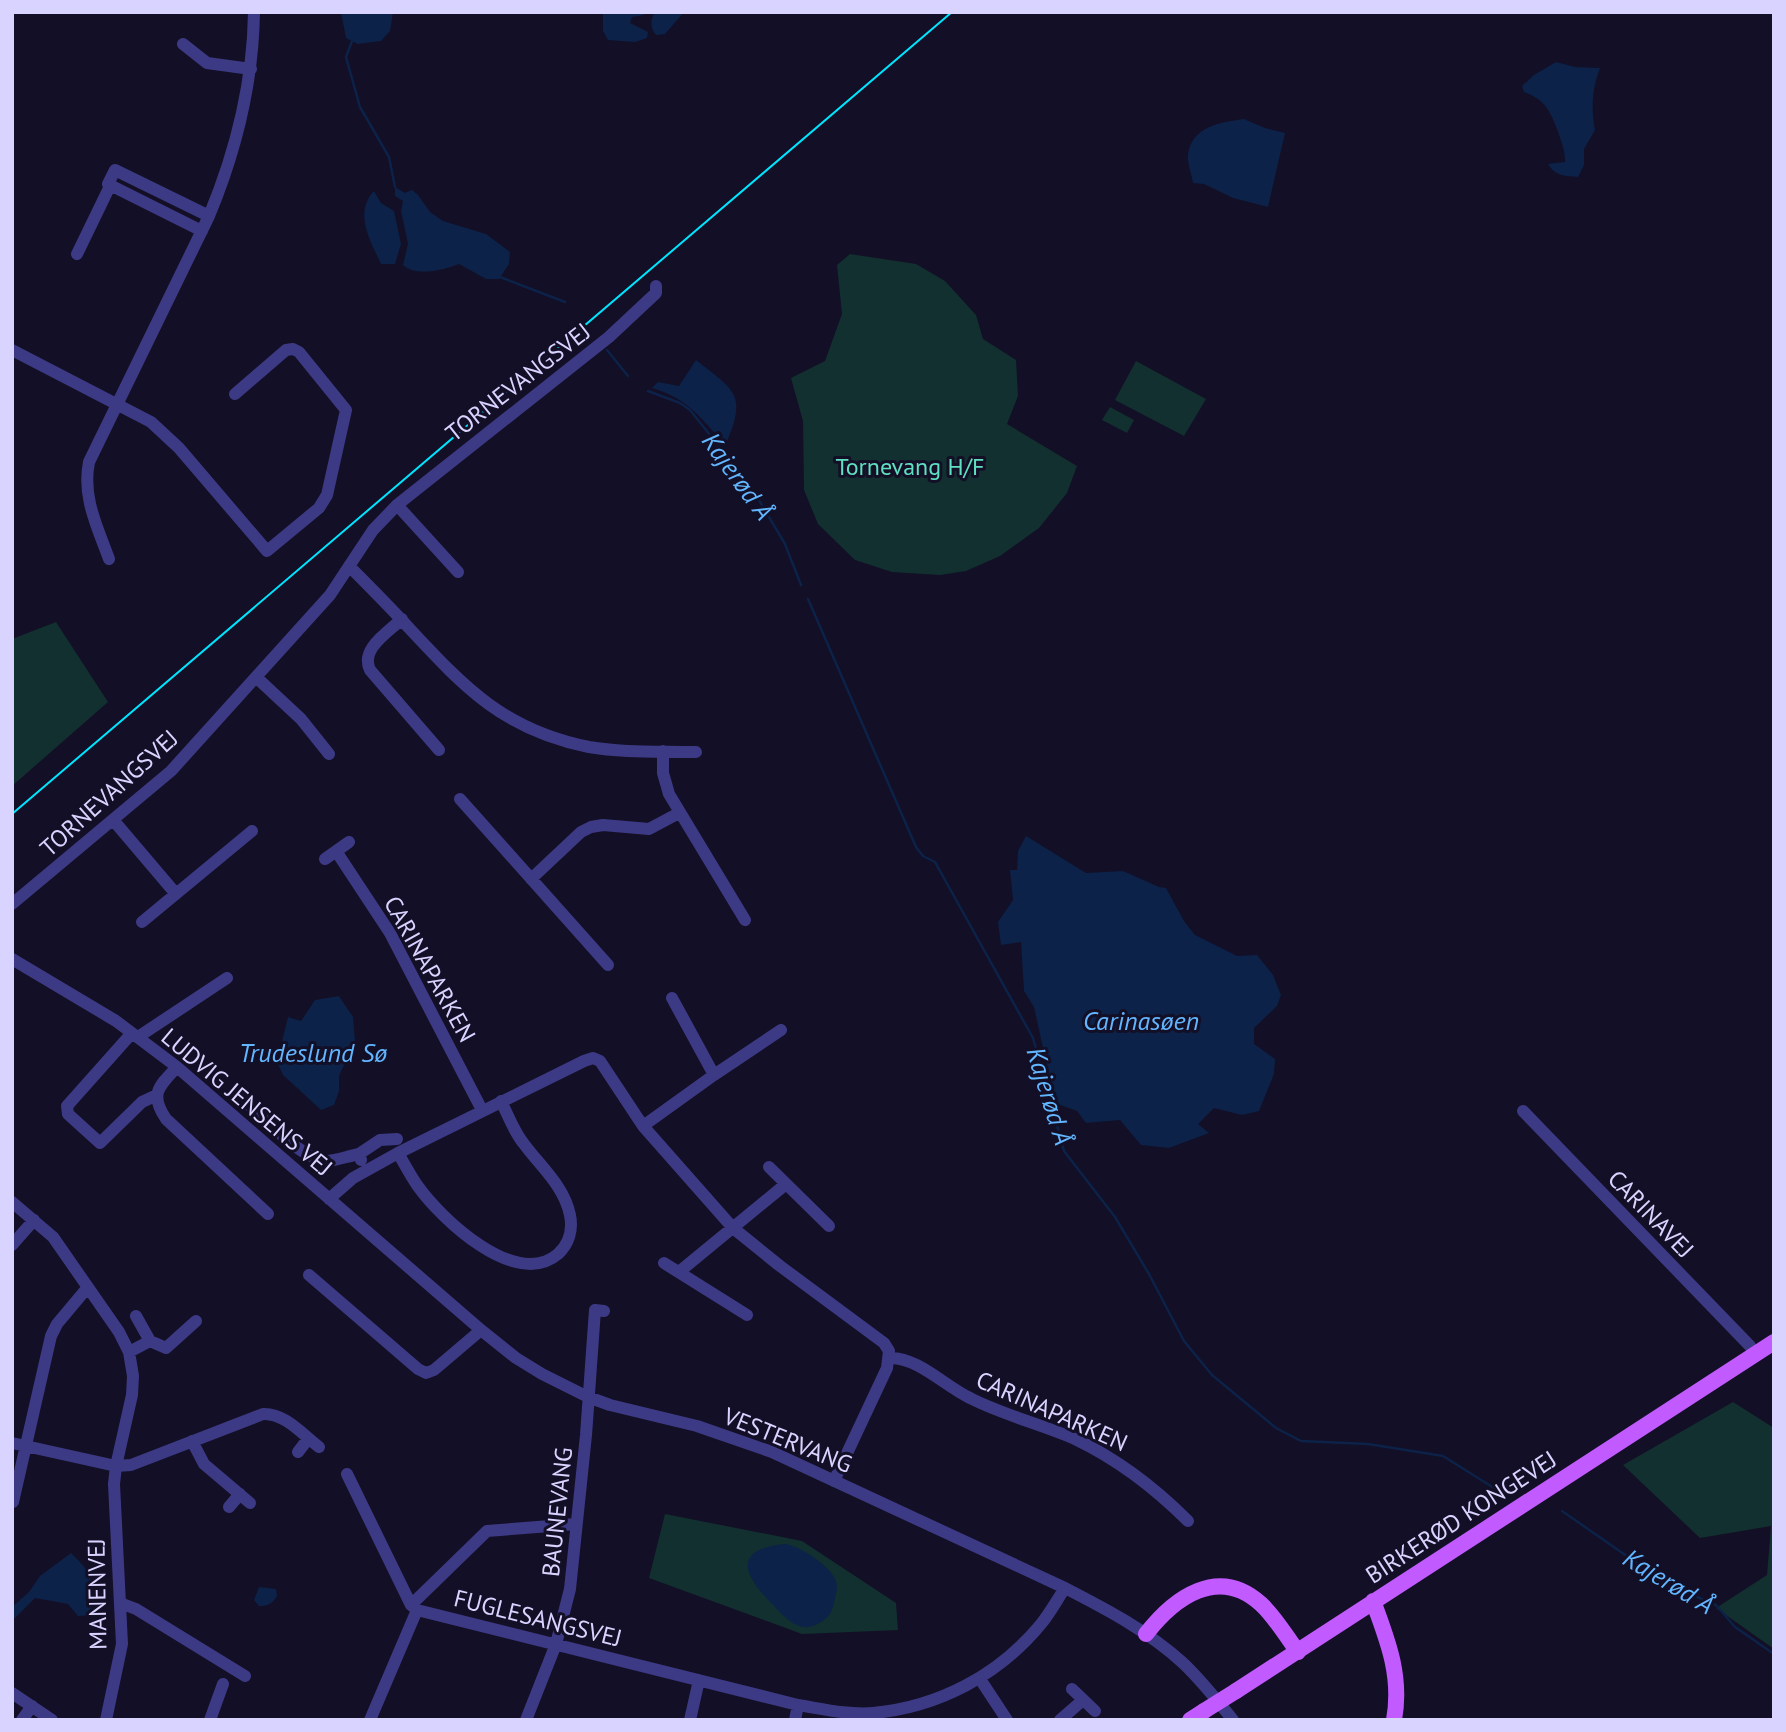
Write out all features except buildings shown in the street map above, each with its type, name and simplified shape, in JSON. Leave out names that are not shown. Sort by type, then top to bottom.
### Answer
[{"type":"main road","name":"BIRKERØD KONGEVEJ","points":[[1197,1715],[1435,1564],[1753,1350],[1774,1342]]},
{"type":"main road","points":[[1146,1634],[1171,1606],[1184,1597],[1207,1589],[1231,1589],[1260,1602],[1298,1652]]},
{"type":"main road","points":[[1373,1601],[1390,1648],[1397,1678],[1394,1720]]},
{"type":"street","points":[[108,559],[88,499],[85,481],[89,462],[209,216],[234,150],[251,69],[254,12]]},
{"type":"street","points":[[183,44],[207,63],[251,69]]},
{"type":"street","points":[[77,254],[115,170],[209,216]]},
{"type":"street","points":[[110,186],[202,231]]},
{"type":"street","name":"TORNEVANGSVEJ","points":[[12,904],[171,771],[330,595],[373,530],[397,505],[609,337],[656,293],[656,286]]},
{"type":"street","points":[[12,350],[151,422],[179,448],[267,551],[319,508],[327,495],[346,410],[299,352],[293,349],[286,350],[234,394]]},
{"type":"street","points":[[397,505],[458,572]]},
{"type":"street","points":[[349,566],[458,680],[482,701],[508,718],[563,741],[592,747],[696,752]]},
{"type":"street","points":[[402,619],[370,649],[367,663],[370,670],[439,750]]},
{"type":"street","points":[[257,678],[301,719],[329,754]]},
{"type":"street","points":[[663,751],[665,784],[679,813],[745,920]]},
{"type":"street","points":[[460,799],[608,965]]},
{"type":"street","points":[[531,879],[581,832],[591,827],[603,825],[649,829],[679,813]]},
{"type":"street","points":[[114,821],[176,894]]},
{"type":"street","points":[[142,922],[252,831]]},
{"type":"street","points":[[325,859],[349,842]]},
{"type":"street","name":"CARINAPARKEN","points":[[337,851],[390,933],[482,1110]]},
{"type":"street","name":"LUDVIG JENSENS VEJ","points":[[12,959],[135,1035],[177,1067],[330,1199]]},
{"type":"street","name":"LUDVIG JENSENS VEJ","points":[[157,1096],[142,1102],[100,1143],[68,1114],[67,1106],[135,1035],[226,978]]},
{"type":"street","points":[[672,998],[714,1075]]},
{"type":"street","points":[[643,1126],[781,1030]]},
{"type":"street","points":[[330,1199],[353,1178],[397,1146],[593,1058],[605,1066],[643,1126],[733,1228],[884,1343],[889,1351],[890,1358],[834,1481]]},
{"type":"street","points":[[177,1067],[160,1086],[157,1106],[166,1119],[268,1214]]},
{"type":"street","points":[[247,1103],[304,1153],[317,1160],[328,1162],[359,1154],[380,1140],[397,1146],[425,1195],[476,1243],[515,1263],[537,1264],[553,1258],[564,1248],[571,1233],[571,1219],[567,1203],[554,1180],[522,1142],[501,1101]]},
{"type":"street","name":"CARINAVEJ","points":[[1523,1111],[1753,1350]]},
{"type":"street","points":[[359,1154],[366,1170]]},
{"type":"street","points":[[769,1167],[829,1226]]},
{"type":"street","points":[[679,1272],[786,1184]]},
{"type":"street","name":"VESTERVANG","points":[[330,1199],[481,1330],[516,1358],[542,1374],[610,1405],[696,1426],[772,1452],[1065,1588],[1110,1611],[1182,1662],[1233,1720]]},
{"type":"street","points":[[12,1202],[53,1237],[130,1352],[150,1341]]},
{"type":"street","points":[[12,1245],[34,1220]]},
{"type":"street","points":[[664,1263],[747,1315]]},
{"type":"street","points":[[309,1275],[426,1373],[434,1370],[481,1330]]},
{"type":"street","points":[[13,1502],[19,1445],[51,1336],[57,1324],[88,1287]]},
{"type":"street","name":"BAUNEVANG","points":[[526,1720],[556,1644],[570,1589],[594,1310],[604,1311]]},
{"type":"street","points":[[136,1316],[150,1341],[166,1348],[196,1321]]},
{"type":"street","name":"MANENVEJ","points":[[106,1720],[122,1644],[114,1484],[132,1395],[130,1352]]},
{"type":"street","name":"CARINAPARKEN","points":[[890,1358],[909,1360],[974,1401],[1073,1438],[1101,1452],[1146,1482],[1188,1521]]},
{"type":"street","points":[[19,1445],[116,1466],[131,1465],[263,1414],[272,1413],[280,1416],[314,1443],[298,1452]]},
{"type":"street","points":[[192,1441],[204,1464],[250,1503]]},
{"type":"street","points":[[347,1474],[414,1607]]},
{"type":"street","points":[[229,1507],[240,1494]]},
{"type":"street","points":[[370,1720],[414,1607],[487,1531],[576,1524]]},
{"type":"street","name":"FUGLESANGSVEJ","points":[[414,1607],[798,1705],[859,1713],[907,1708],[942,1698],[980,1679],[1014,1653],[1041,1623],[1065,1588]]},
{"type":"street","points":[[120,1603],[136,1609],[245,1676]]},
{"type":"street","points":[[980,1679],[1007,1720]]},
{"type":"street","points":[[690,1720],[699,1680]]},
{"type":"street","points":[[210,1720],[223,1684]]},
{"type":"street","points":[[1073,1689],[1095,1711]]},
{"type":"street","points":[[12,1693],[52,1720]]},
{"type":"street","points":[[1060,1720],[1083,1699]]},
{"type":"street","points":[[795,1720],[798,1705]]},
{"type":"street","points":[[22,1720],[32,1706]]},
{"type":"green space","name":"Tornevang H/F","points":[[850,254],[916,264],[945,281],[976,315],[983,339],[1016,360],[1018,396],[1007,424],[1077,466],[1067,493],[1039,528],[1000,556],[966,571],[940,575],[892,572],[855,560],[818,524],[804,490],[803,421],[791,378],[825,361],[842,314],[837,265]]},
{"type":"green space","points":[[1136,361],[1206,399],[1184,436],[1115,400]]},
{"type":"green space","points":[[1110,407],[1134,420],[1127,433],[1102,420]]},
{"type":"green space","points":[[56,622],[108,702],[12,786],[12,639]]},
{"type":"green space","points":[[1733,1402],[1774,1428],[1774,1649],[1716,1608],[1767,1575],[1771,1526],[1700,1538],[1623,1465]]},
{"type":"green space","points":[[665,1514],[802,1541],[896,1603],[898,1630],[802,1634],[649,1578]]},
{"type":"water","points":[[341,12],[393,12],[390,31],[381,41],[358,44],[346,38]]},
{"type":"water","points":[[603,12],[645,12],[644,15],[632,17],[630,23],[648,32],[647,38],[635,42],[608,40],[603,31]]},
{"type":"water","points":[[655,12],[684,12],[665,34],[656,35],[651,24]]},
{"type":"water","points":[[1556,62],[1575,67],[1600,68],[1593,99],[1595,130],[1584,149],[1584,165],[1578,177],[1557,173],[1548,164],[1565,162],[1561,141],[1545,106],[1537,98],[1524,92],[1522,86]]},
{"type":"water","points":[[1244,119],[1285,133],[1268,207],[1233,198],[1204,184],[1193,183],[1188,155],[1195,138],[1209,127]]},
{"type":"water","points":[[395,187],[405,193],[412,190],[430,212],[443,221],[486,234],[510,252],[509,264],[499,279],[486,279],[459,264],[422,272],[403,265],[408,244],[401,211],[403,201],[395,196]]},
{"type":"water","points":[[374,191],[381,203],[394,211],[401,244],[395,264],[381,264],[366,228],[365,209]]},
{"type":"water","points":[[696,360],[720,379],[734,395],[736,415],[725,446],[684,403],[652,388],[658,382],[679,386]]},
{"type":"water","name":"Carinasøen","points":[[1026,836],[1086,873],[1123,871],[1166,888],[1195,935],[1237,956],[1257,955],[1273,975],[1281,995],[1277,1006],[1254,1028],[1254,1044],[1275,1059],[1274,1074],[1259,1111],[1242,1115],[1214,1108],[1198,1124],[1209,1133],[1169,1148],[1141,1145],[1120,1120],[1086,1123],[1077,1111],[1055,1103],[1034,1007],[1024,991],[1021,942],[1001,945],[998,922],[1013,900],[1010,870],[1017,870],[1018,851]]},
{"type":"water","name":"Trudeslund Sø","points":[[339,996],[353,1017],[355,1041],[339,1076],[339,1091],[334,1105],[321,1110],[283,1075],[277,1062],[288,1017],[301,1021],[315,1000]]},
{"type":"water","points":[[785,1544],[814,1558],[828,1569],[836,1581],[831,1612],[824,1620],[812,1626],[799,1626],[786,1618],[760,1591],[749,1572],[748,1564],[757,1551]]},
{"type":"water","points":[[71,1553],[93,1580],[96,1594],[95,1615],[78,1616],[68,1604],[35,1598],[12,1621],[12,1607],[29,1592],[40,1576]]},
{"type":"water","points":[[259,1587],[276,1589],[277,1596],[270,1604],[259,1606],[254,1600]]},
{"type":"waterway","points":[[352,41],[346,57],[360,107],[389,157],[395,187]]},
{"type":"waterway","name":"Kajerød Å","points":[[500,277],[565,302]]},
{"type":"waterway","name":"Kajerød Å","points":[[607,350],[628,376]]},
{"type":"waterway","name":"Kajerød Å","points":[[648,391],[680,403],[690,410],[750,485],[785,544],[801,585]]},
{"type":"waterway","name":"Kajerød Å","points":[[808,599],[916,847],[923,856],[935,862],[1033,1038],[1064,1151],[1115,1217],[1184,1341],[1212,1375],[1276,1428],[1301,1441],[1368,1444],[1443,1456],[1494,1488]]},
{"type":"waterway","name":"Kajerød Å","points":[[1562,1511],[1667,1584],[1716,1605],[1735,1627],[1774,1654]]},
{"type":"tram line","points":[[12,814],[952,12]]}]
